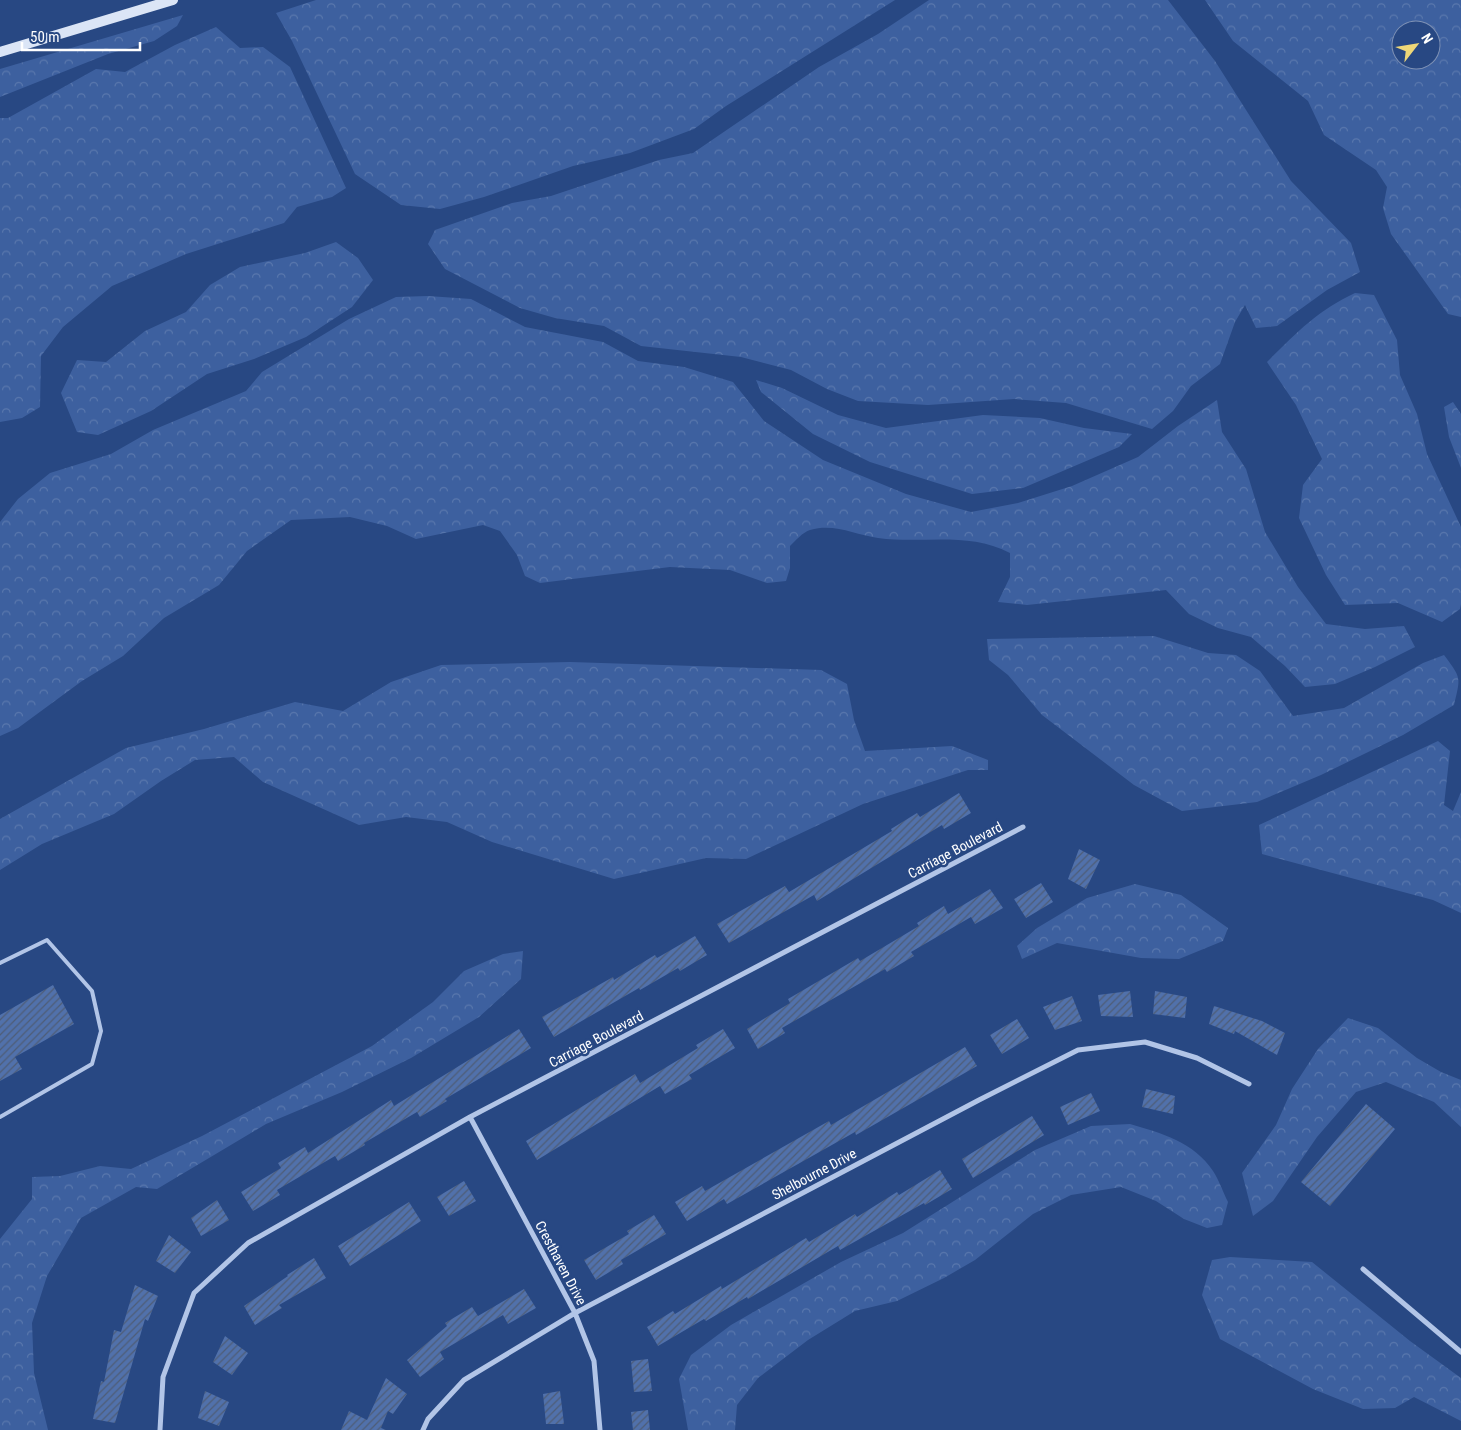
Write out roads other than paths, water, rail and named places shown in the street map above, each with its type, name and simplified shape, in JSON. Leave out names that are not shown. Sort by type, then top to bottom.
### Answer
[{"type":"street","points":[[0,52],[173,0]]},
{"type":"street","name":"Carriage Boulevard","points":[[160,1430],[163,1377],[194,1293],[248,1243],[470,1118],[1023,827]]},
{"type":"street","name":"Shelbourne Drive","points":[[423,1430],[428,1419],[464,1380],[575,1313],[970,1104],[1078,1050],[1145,1042],[1197,1058],[1249,1084]]},
{"type":"street","name":"Cresthaven Drive","points":[[470,1118],[575,1313],[594,1361],[600,1430]]},
{"type":"street","points":[[1363,1270],[1461,1352]]},
{"type":"lane","points":[[0,963],[47,940],[92,991],[101,1031],[92,1064],[0,1118]]}]
